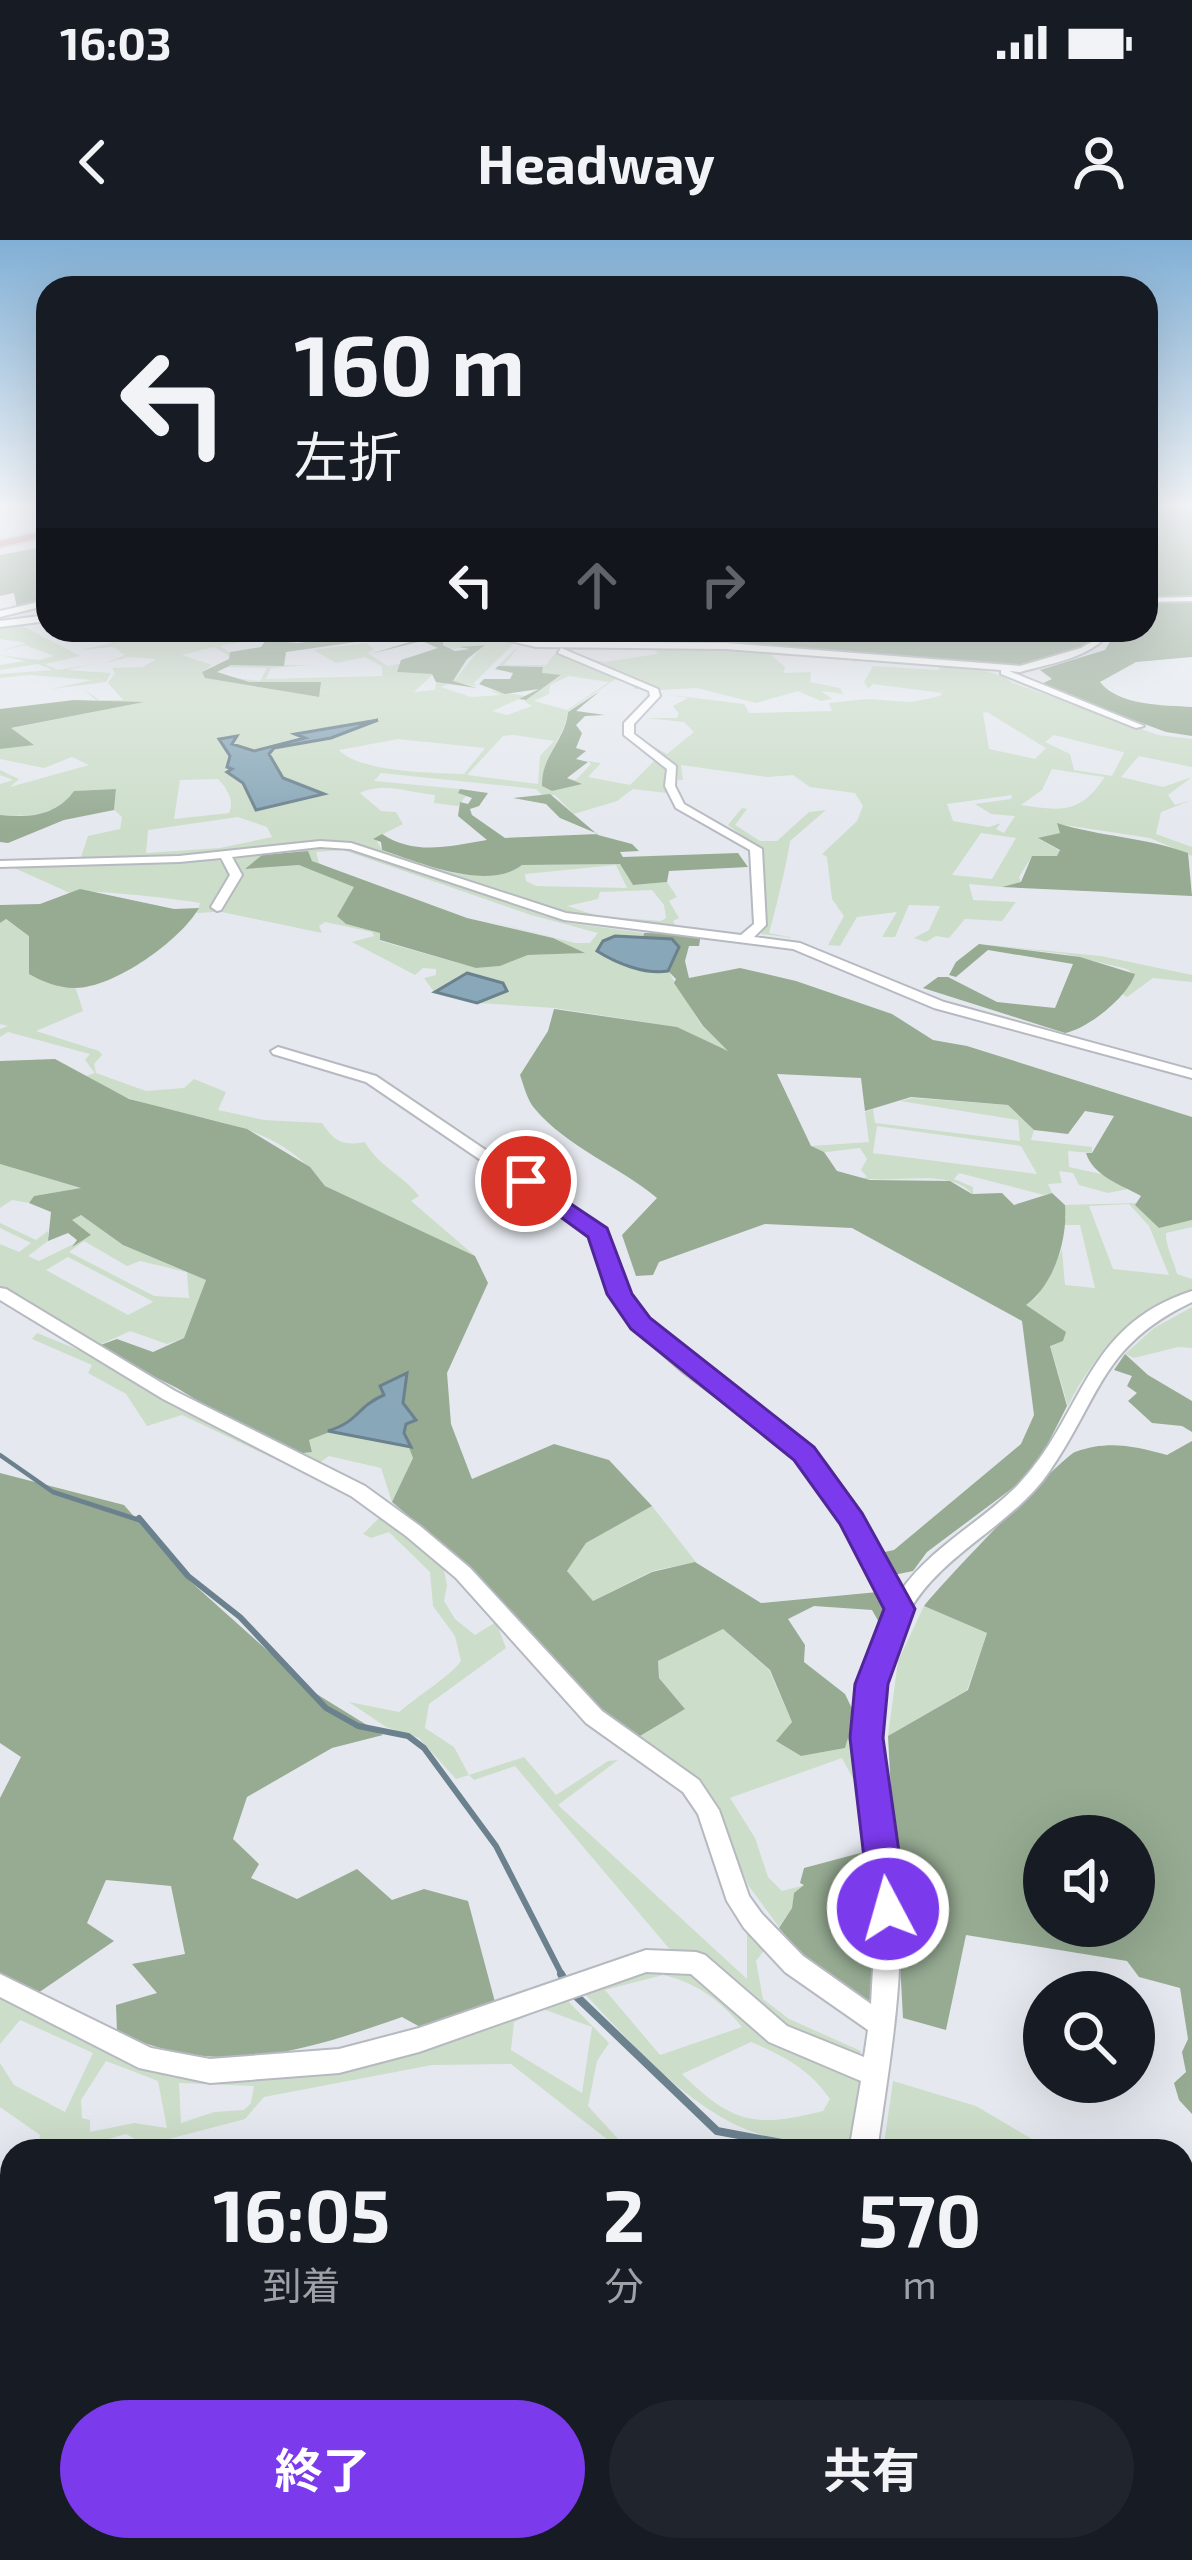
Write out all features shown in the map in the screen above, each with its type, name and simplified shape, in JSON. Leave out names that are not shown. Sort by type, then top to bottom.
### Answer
[{"type":"street","points":[[0,624],[36,620]]},
{"type":"street","points":[[534,642],[726,646],[1001,668],[1039,668],[1098,642]]},
{"type":"street","points":[[545,644],[653,689],[655,696],[629,723],[629,735],[672,768],[670,786],[680,806],[756,849],[760,926],[748,936]]},
{"type":"street","points":[[1001,668],[1021,682],[1138,726]]},
{"type":"street","points":[[0,864],[226,856],[341,844],[564,916],[644,929],[748,936],[819,954],[967,1014],[1192,1074]]},
{"type":"street","points":[[217,907],[235,882],[226,856]]},
{"type":"street","points":[[278,1052],[371,1079],[598,1233],[627,1308],[701,1376],[804,1454],[852,1520],[899,1609]]},
{"type":"street","points":[[0,1293],[169,1395],[358,1492],[413,1531],[464,1574],[594,1717],[691,1786],[708,1810],[739,1901],[753,1921],[794,1964],[881,2025]]},
{"type":"street","points":[[865,2139],[881,2025],[888,1909],[867,1738],[872,1684],[899,1609],[936,1560],[1011,1501],[1040,1470],[1099,1363],[1153,1314],[1192,1296]]},
{"type":"street","points":[[0,1985],[148,2059],[209,2071],[339,2060],[419,2040],[646,1961],[696,1963],[778,2034],[874,2074]]},
{"type":"green space","points":[[1158,615],[1192,615],[1192,657],[1136,662],[1100,682],[1130,700],[1192,707],[1192,736],[1166,732],[1039,685],[1052,679],[1040,670],[1105,650],[1110,642],[1158,642]]},
{"type":"green space","points":[[17,623],[36,633],[36,642],[53,642],[80,656],[45,664],[58,670],[96,664],[67,670],[111,673],[106,682],[51,689],[92,680],[29,675],[0,678],[0,674],[53,670],[38,664],[0,670],[0,665],[25,661],[0,655],[40,660],[54,656],[25,645],[0,651],[26,643],[0,639],[0,625]]},
{"type":"green space","points":[[243,642],[219,646],[229,656],[214,647],[182,655],[212,665],[202,672],[206,678],[318,697],[320,682],[249,682],[221,676],[260,681],[267,668],[227,667],[310,665],[271,668],[266,679],[382,676],[382,666],[365,657],[336,663],[313,650],[366,643],[374,649],[368,653],[387,666],[404,663],[398,672],[433,674],[414,692],[435,690],[436,682],[450,683],[441,687],[471,697],[501,695],[488,690],[526,696],[492,711],[507,715],[532,706],[524,701],[561,676],[541,673],[543,667],[498,666],[521,644],[504,665],[546,665],[557,651],[624,679],[617,678],[568,711],[545,766],[542,786],[552,791],[579,784],[568,779],[576,780],[591,764],[588,761],[601,763],[588,777],[630,785],[657,758],[668,768],[667,793],[633,789],[617,801],[574,814],[555,795],[543,796],[536,789],[381,773],[374,781],[460,789],[458,793],[466,796],[458,806],[434,803],[435,795],[397,789],[360,793],[381,811],[396,812],[403,824],[375,838],[382,850],[473,876],[507,873],[521,865],[620,864],[633,885],[667,882],[677,897],[669,901],[679,918],[673,921],[677,928],[566,913],[349,843],[150,858],[81,857],[88,836],[120,829],[122,817],[114,810],[116,789],[74,791],[59,806],[41,813],[0,815],[0,784],[13,780],[0,775],[0,770],[19,779],[10,787],[89,765],[72,757],[44,768],[0,759],[0,749],[33,744],[9,729],[137,703],[96,700],[82,688],[99,700],[123,700],[108,683],[115,673],[112,668],[143,667],[156,659],[129,657],[105,663],[125,655],[113,647],[79,650],[111,643]],"holes":[[[569,676],[609,682],[567,710],[534,701],[549,694],[550,685]],[[374,721],[331,738],[274,748],[269,754],[283,779],[322,794],[256,809],[243,783],[228,773],[234,768],[220,740],[237,736],[232,744],[254,751],[307,738],[295,734]],[[503,736],[554,741],[540,756],[538,784],[467,775]],[[398,739],[485,748],[464,774],[397,770],[363,763],[339,750]],[[218,779],[229,795],[229,813],[174,819],[180,780]],[[238,817],[267,827],[272,837],[220,848],[146,853],[148,830]],[[616,865],[627,888],[536,886],[526,881],[525,874]],[[652,890],[664,905],[666,918],[598,916],[567,906],[598,899],[600,892]]]},
{"type":"green space","points":[[265,642],[356,642],[286,652],[284,666],[231,665],[217,672],[249,682],[321,682],[319,697],[205,678],[202,672],[229,659],[230,652],[261,647]]},
{"type":"green space","points":[[424,642],[443,642],[455,651],[485,645],[467,659],[453,681],[477,688],[436,682],[432,674],[397,672],[401,660],[438,648]]},
{"type":"green space","points":[[515,642],[474,683],[477,686],[453,682],[484,644],[453,649],[442,644]]},
{"type":"green space","points":[[578,642],[1089,642],[1046,662],[1008,666],[827,651]]},
{"type":"green space","points":[[721,647],[962,666],[994,673],[1158,735],[1192,739],[1192,767],[1139,756],[1121,777],[1163,787],[1192,777],[1168,795],[1175,805],[1192,800],[1161,812],[1156,834],[1192,847],[1192,856],[1150,838],[1058,824],[1060,833],[1039,839],[1060,851],[1057,857],[1032,856],[1019,877],[1021,882],[1002,887],[969,884],[973,900],[1016,902],[1002,921],[965,919],[949,938],[936,936],[926,942],[914,938],[929,930],[940,906],[909,905],[895,937],[882,937],[897,912],[857,917],[840,946],[828,945],[844,916],[832,899],[827,857],[822,854],[857,821],[863,806],[855,793],[810,787],[793,775],[767,777],[681,765],[683,780],[678,780],[676,766],[634,735],[667,754],[694,732],[684,722],[645,718],[677,718],[673,706],[688,698],[671,695],[744,704],[749,713],[832,711],[829,703],[912,702],[940,696],[942,693],[873,684],[868,689],[864,682],[873,666],[938,670],[942,665],[860,658],[853,664],[855,658],[771,655],[785,667],[784,673],[811,672],[810,682],[840,688],[843,694],[821,691],[832,699],[821,701],[798,691],[756,703],[697,688],[657,690],[575,655],[604,662],[658,654],[653,649],[618,648]],"holes":[[[987,712],[1046,748],[1035,759],[989,749],[983,713]],[[1054,735],[1124,753],[1112,776],[1074,770],[1070,754],[1045,742]],[[1052,769],[1104,777],[1078,804],[1021,805],[1042,790]],[[1012,795],[1011,799],[975,804],[991,814],[1015,816],[1004,833],[996,829],[1001,823],[989,827],[953,821],[947,804]],[[981,833],[1016,838],[992,879],[952,875]]]},
{"type":"green space","points":[[543,667],[542,673],[561,675],[526,700],[519,699],[539,689],[505,694],[479,684],[484,679],[510,679],[513,673],[495,669]]},
{"type":"green space","points":[[600,691],[576,711],[605,715],[585,716],[576,725],[582,733],[576,748],[586,751],[576,759],[588,762],[567,778],[582,784],[552,791],[542,786],[545,766],[568,712]]},
{"type":"green space","points":[[74,700],[144,702],[11,728],[34,745],[0,749],[0,709]]},
{"type":"green space","points":[[116,789],[114,810],[64,820],[0,842],[0,815],[41,814],[59,806],[74,791]]},
{"type":"green space","points":[[460,789],[488,793],[479,806],[470,809],[472,815],[505,838],[597,834],[632,844],[639,851],[620,852],[623,857],[738,853],[748,867],[669,871],[667,882],[633,885],[620,864],[522,865],[508,873],[472,875],[382,850],[381,842],[373,839],[382,834],[407,845],[433,848],[487,840],[458,816],[460,802],[468,804],[472,798],[458,793]]},
{"type":"green space","points":[[550,794],[596,833],[560,818],[546,804],[513,798]]},
{"type":"green space","points":[[742,808],[747,809],[735,825],[760,841],[777,841],[809,812],[826,810],[790,841],[769,933],[794,938],[761,934],[767,915],[760,850],[728,825]]},
{"type":"green space","points":[[1057,823],[1188,853],[1192,896],[1002,887],[1021,882],[1032,856],[1057,856],[1060,850],[1038,838],[1060,833]]},
{"type":"green space","points":[[310,849],[355,850],[570,923],[643,933],[643,937],[612,938],[598,951],[627,965],[668,971],[702,1026],[731,1053],[677,1027],[554,1008],[478,1003],[506,990],[502,983],[467,973],[434,992],[424,978],[436,975],[436,969],[423,968],[415,975],[352,942],[374,936],[372,932],[325,922],[319,926],[322,933],[222,912],[240,881],[231,858]],"holes":[[[343,850],[531,915],[598,933],[590,943],[575,943],[488,921],[554,938],[584,953],[528,955],[500,966],[476,968],[380,941],[380,933],[346,924],[337,915],[355,887],[300,865],[246,869],[262,855],[308,851],[312,861],[348,877],[319,863],[316,852]]]},
{"type":"green space","points":[[308,851],[312,861],[467,918],[553,938],[585,953],[528,955],[500,966],[476,968],[380,940],[380,933],[346,924],[337,916],[354,887],[299,865],[245,869],[262,855]]},
{"type":"green space","points":[[218,860],[227,867],[232,882],[214,912],[197,913],[200,903],[70,893],[10,866]]},
{"type":"green space","points":[[80,889],[174,909],[199,908],[177,934],[126,972],[90,986],[62,987],[29,974],[29,936],[6,919],[0,923],[0,905],[40,904]]},
{"type":"green space","points":[[5,919],[29,935],[29,974],[76,989],[83,1011],[36,1031],[99,1051],[96,1073],[146,1091],[184,1088],[194,1079],[226,1092],[218,1110],[264,1120],[322,1123],[338,1140],[365,1142],[419,1196],[411,1201],[475,1256],[325,1186],[304,1163],[258,1134],[112,1091],[86,1076],[95,1073],[85,1060],[90,1054],[8,1032],[0,1037],[0,1029],[8,1026],[0,1024],[0,923]]},
{"type":"green space","points":[[644,933],[701,934],[699,946],[689,946],[685,961],[689,978],[740,968],[796,981],[892,1014],[933,1040],[967,1046],[1192,1117],[1192,1220],[1159,1228],[1135,1205],[1141,1196],[1100,1173],[1089,1161],[1086,1153],[1092,1153],[1114,1116],[1085,1111],[1068,1134],[1034,1130],[1008,1105],[911,1097],[865,1111],[861,1078],[777,1074],[811,1146],[824,1152],[837,1171],[870,1180],[950,1181],[972,1194],[1002,1193],[1014,1205],[1052,1193],[1065,1205],[1058,1259],[1045,1285],[1026,1305],[1066,1332],[1063,1341],[1050,1346],[1067,1406],[1040,1459],[1018,1484],[927,1552],[913,1571],[889,1576],[875,1554],[894,1550],[1021,1444],[1034,1415],[1022,1321],[852,1228],[765,1224],[659,1262],[653,1275],[636,1276],[622,1235],[657,1198],[548,1122],[530,1101],[520,1075],[548,1031],[554,1009],[677,1027],[728,1051],[703,1026],[668,971],[678,947],[673,939],[643,937]]},
{"type":"green space","points":[[979,944],[1101,956],[1192,975],[1192,982],[1153,978],[1127,997],[1122,994],[1134,975],[1127,969],[1065,954]]},
{"type":"green space","points":[[979,944],[1080,957],[1135,974],[1105,1011],[1065,1033],[923,988],[938,977],[948,977],[997,1002],[1055,1008],[1073,964],[988,950],[956,977],[949,975],[956,962]]},
{"type":"green space","points":[[55,1059],[129,1099],[247,1129],[310,1167],[325,1186],[475,1256],[488,1283],[447,1373],[451,1424],[472,1479],[554,1444],[609,1460],[652,1506],[586,1543],[567,1571],[593,1601],[652,1572],[695,1562],[761,1603],[878,1592],[884,1612],[881,1626],[872,1610],[814,1606],[788,1619],[805,1645],[804,1662],[845,1694],[855,1715],[845,1748],[801,1756],[776,1741],[792,1722],[770,1670],[723,1629],[658,1661],[659,1678],[685,1709],[635,1739],[603,1716],[461,1560],[392,1502],[413,1458],[404,1434],[406,1424],[416,1420],[404,1403],[407,1374],[381,1386],[384,1395],[370,1401],[355,1422],[309,1440],[312,1452],[286,1455],[177,1388],[95,1347],[117,1339],[153,1352],[184,1338],[206,1280],[123,1245],[81,1215],[72,1220],[91,1235],[72,1247],[77,1240],[68,1233],[48,1241],[51,1212],[29,1203],[34,1196],[81,1188],[0,1164],[0,1061]]},
{"type":"green space","points":[[900,1101],[1008,1105],[1034,1130],[1031,1140],[1092,1147],[1092,1153],[1068,1151],[1069,1167],[1101,1174],[1128,1189],[1108,1193],[1079,1185],[1073,1173],[1059,1171],[1062,1183],[1048,1184],[1052,1193],[1044,1195],[959,1173],[954,1179],[973,1187],[973,1195],[951,1181],[863,1178],[867,1177],[861,1170],[867,1159],[860,1148],[819,1153],[811,1146],[869,1142],[865,1112],[873,1109],[875,1123],[1020,1141],[1018,1120]],"holes":[[[877,1126],[1021,1146],[1037,1174],[873,1153]]]},
{"type":"green space","points":[[0,1164],[82,1188],[34,1196],[29,1203],[12,1200],[0,1208]]},
{"type":"green space","points":[[1136,1203],[1159,1228],[1192,1220],[1192,1227],[1166,1233],[1177,1274],[1192,1279],[1192,1290],[1153,1310],[1118,1336],[1090,1368],[1068,1406],[1050,1345],[1063,1341],[1065,1332],[1026,1305],[1037,1297],[1062,1250],[1065,1285],[1095,1288],[1080,1225],[1061,1225],[1065,1205]],"holes":[[[1129,1204],[1149,1226],[1169,1275],[1113,1269],[1089,1206]]]},
{"type":"green space","points":[[81,1215],[123,1245],[186,1272],[140,1261],[127,1266],[84,1241],[69,1252],[154,1296],[189,1298],[187,1272],[206,1280],[184,1338],[167,1344],[130,1331],[95,1347],[0,1289],[0,1244],[19,1252],[31,1243],[0,1228],[0,1223],[36,1240],[48,1231],[48,1241],[28,1256],[39,1261],[90,1236],[71,1220]],"holes":[[[68,1257],[153,1302],[128,1315],[46,1270]]]},
{"type":"green space","points":[[1192,1307],[1192,1348],[1134,1358],[1125,1354],[1154,1328]]},
{"type":"green space","points":[[37,1333],[96,1357],[353,1492],[442,1562],[447,1585],[444,1601],[455,1619],[475,1635],[496,1622],[506,1648],[429,1704],[425,1728],[454,1747],[469,1775],[456,1779],[419,1738],[386,1727],[349,1702],[399,1712],[461,1661],[455,1636],[433,1606],[430,1572],[389,1532],[371,1538],[363,1534],[382,1515],[363,1501],[182,1415],[147,1426],[126,1394],[88,1373],[92,1365],[32,1339]]},
{"type":"green space","points":[[1125,1354],[1148,1375],[1192,1401],[1192,1432],[1182,1426],[1152,1423],[1128,1401],[1137,1393],[1127,1386],[1132,1376],[1114,1370]]},
{"type":"green space","points":[[328,1431],[411,1447],[413,1458],[392,1502],[381,1468],[329,1456],[315,1466],[286,1455],[312,1452],[309,1440]]},
{"type":"green space","points":[[1192,1441],[1192,2114],[1179,2100],[1174,2083],[1186,2072],[1182,2052],[1188,2039],[1180,1988],[1155,1981],[1155,1971],[1134,1971],[1127,1961],[1040,1947],[1155,1947],[1155,1815],[1023,1815],[1023,1944],[966,1935],[946,2030],[903,2018],[888,1736],[968,1690],[987,1633],[924,1606],[1065,1459],[1099,1446],[1167,1455]]},
{"type":"green space","points":[[0,1473],[124,1505],[191,1582],[315,1693],[383,1735],[332,1748],[247,1797],[233,1839],[259,1864],[251,1878],[297,1899],[357,1869],[392,1900],[424,1889],[468,1901],[495,2002],[422,2028],[402,2017],[329,2041],[260,2055],[225,2057],[154,2046],[117,2032],[116,2005],[157,1993],[132,1964],[185,1954],[171,1886],[106,1880],[87,1923],[114,1941],[38,1993],[0,1974],[0,1798],[21,1757],[0,1743]]},
{"type":"green space","points":[[652,1506],[696,1562],[652,1571],[593,1601],[567,1571],[586,1543]]},
{"type":"green space","points":[[924,1606],[987,1633],[967,1690],[888,1736],[898,1661]]},
{"type":"green space","points":[[723,1629],[769,1670],[792,1722],[777,1742],[801,1756],[845,1748],[855,1715],[862,1716],[876,1874],[864,1799],[842,1758],[730,1798],[755,1838],[768,1877],[782,1891],[805,1885],[794,1893],[792,1908],[779,1927],[748,1885],[714,1803],[693,1779],[635,1739],[685,1709],[659,1678],[658,1661]]},
{"type":"green space","points":[[524,1757],[556,1795],[608,1761],[618,1760],[558,1805],[747,1979],[747,1929],[871,2026],[868,2031],[811,1990],[766,1948],[756,1961],[763,1999],[789,2019],[861,2051],[858,2061],[815,2043],[672,1952],[515,1766],[474,1780],[469,1775]]},
{"type":"green space","points":[[868,1851],[876,1875],[870,2001],[831,1983],[779,1928],[792,1908],[794,1893],[804,1885],[800,1883],[804,1868]]},
{"type":"green space","points":[[682,1971],[860,2073],[852,2139],[781,2139],[733,2123],[684,2092],[580,1989],[643,1972]],"holes":[[[663,1975],[707,1994],[742,2027],[660,2055],[605,1990]],[[751,2042],[785,2058],[830,2099],[823,2111],[779,2119],[746,2118],[716,2103],[682,2074]]]},
{"type":"green space","points":[[0,1994],[121,2056],[254,2076],[561,1994],[609,2043],[597,2061],[588,2106],[618,2139],[607,2139],[511,2064],[432,2065],[264,2097],[245,2119],[169,2139],[135,2139],[126,2134],[108,2139],[39,2139],[40,2135],[0,2107],[0,2063],[14,2085],[65,2112],[93,2053],[20,2020],[0,2044]],"holes":[[[543,2009],[592,2027],[582,2093],[511,2050],[514,2022]],[[106,2061],[158,2081],[167,2128],[134,2123],[90,2132],[90,2120],[82,2118],[81,2100]],[[179,2083],[254,2086],[251,2103],[244,2110],[214,2112],[181,2123]]]},
{"type":"green space","points":[[893,2081],[976,2106],[1032,2139],[885,2139]]},
{"type":"water","points":[[378,720],[331,738],[274,748],[269,754],[283,778],[324,794],[256,810],[243,783],[227,772],[232,769],[227,767],[230,756],[219,739],[237,736],[232,744],[254,751],[305,738],[295,734]]},
{"type":"water","points":[[615,936],[672,939],[679,947],[668,971],[650,971],[597,951],[603,941]]},
{"type":"water","points":[[467,973],[503,983],[507,991],[477,1003],[435,992]]},
{"type":"water","points":[[407,1373],[403,1403],[416,1420],[406,1424],[404,1433],[411,1447],[328,1431],[384,1395],[380,1386]]},
{"type":"waterway","points":[[0,1455],[53,1492],[141,1521]]},
{"type":"waterway","points":[[141,1521],[188,1576],[240,1617],[326,1708],[358,1726],[408,1736],[424,1748],[496,1846],[563,1977]]},
{"type":"waterway","points":[[561,1974],[565,1981]]},
{"type":"waterway","points":[[575,1995],[717,2131],[760,2139]]},
{"type":"route","points":[[526,1181],[598,1233],[607,1247],[620,1294],[640,1323],[804,1454],[827,1480],[899,1609],[872,1684],[867,1738],[869,1784],[888,1909]]}]
